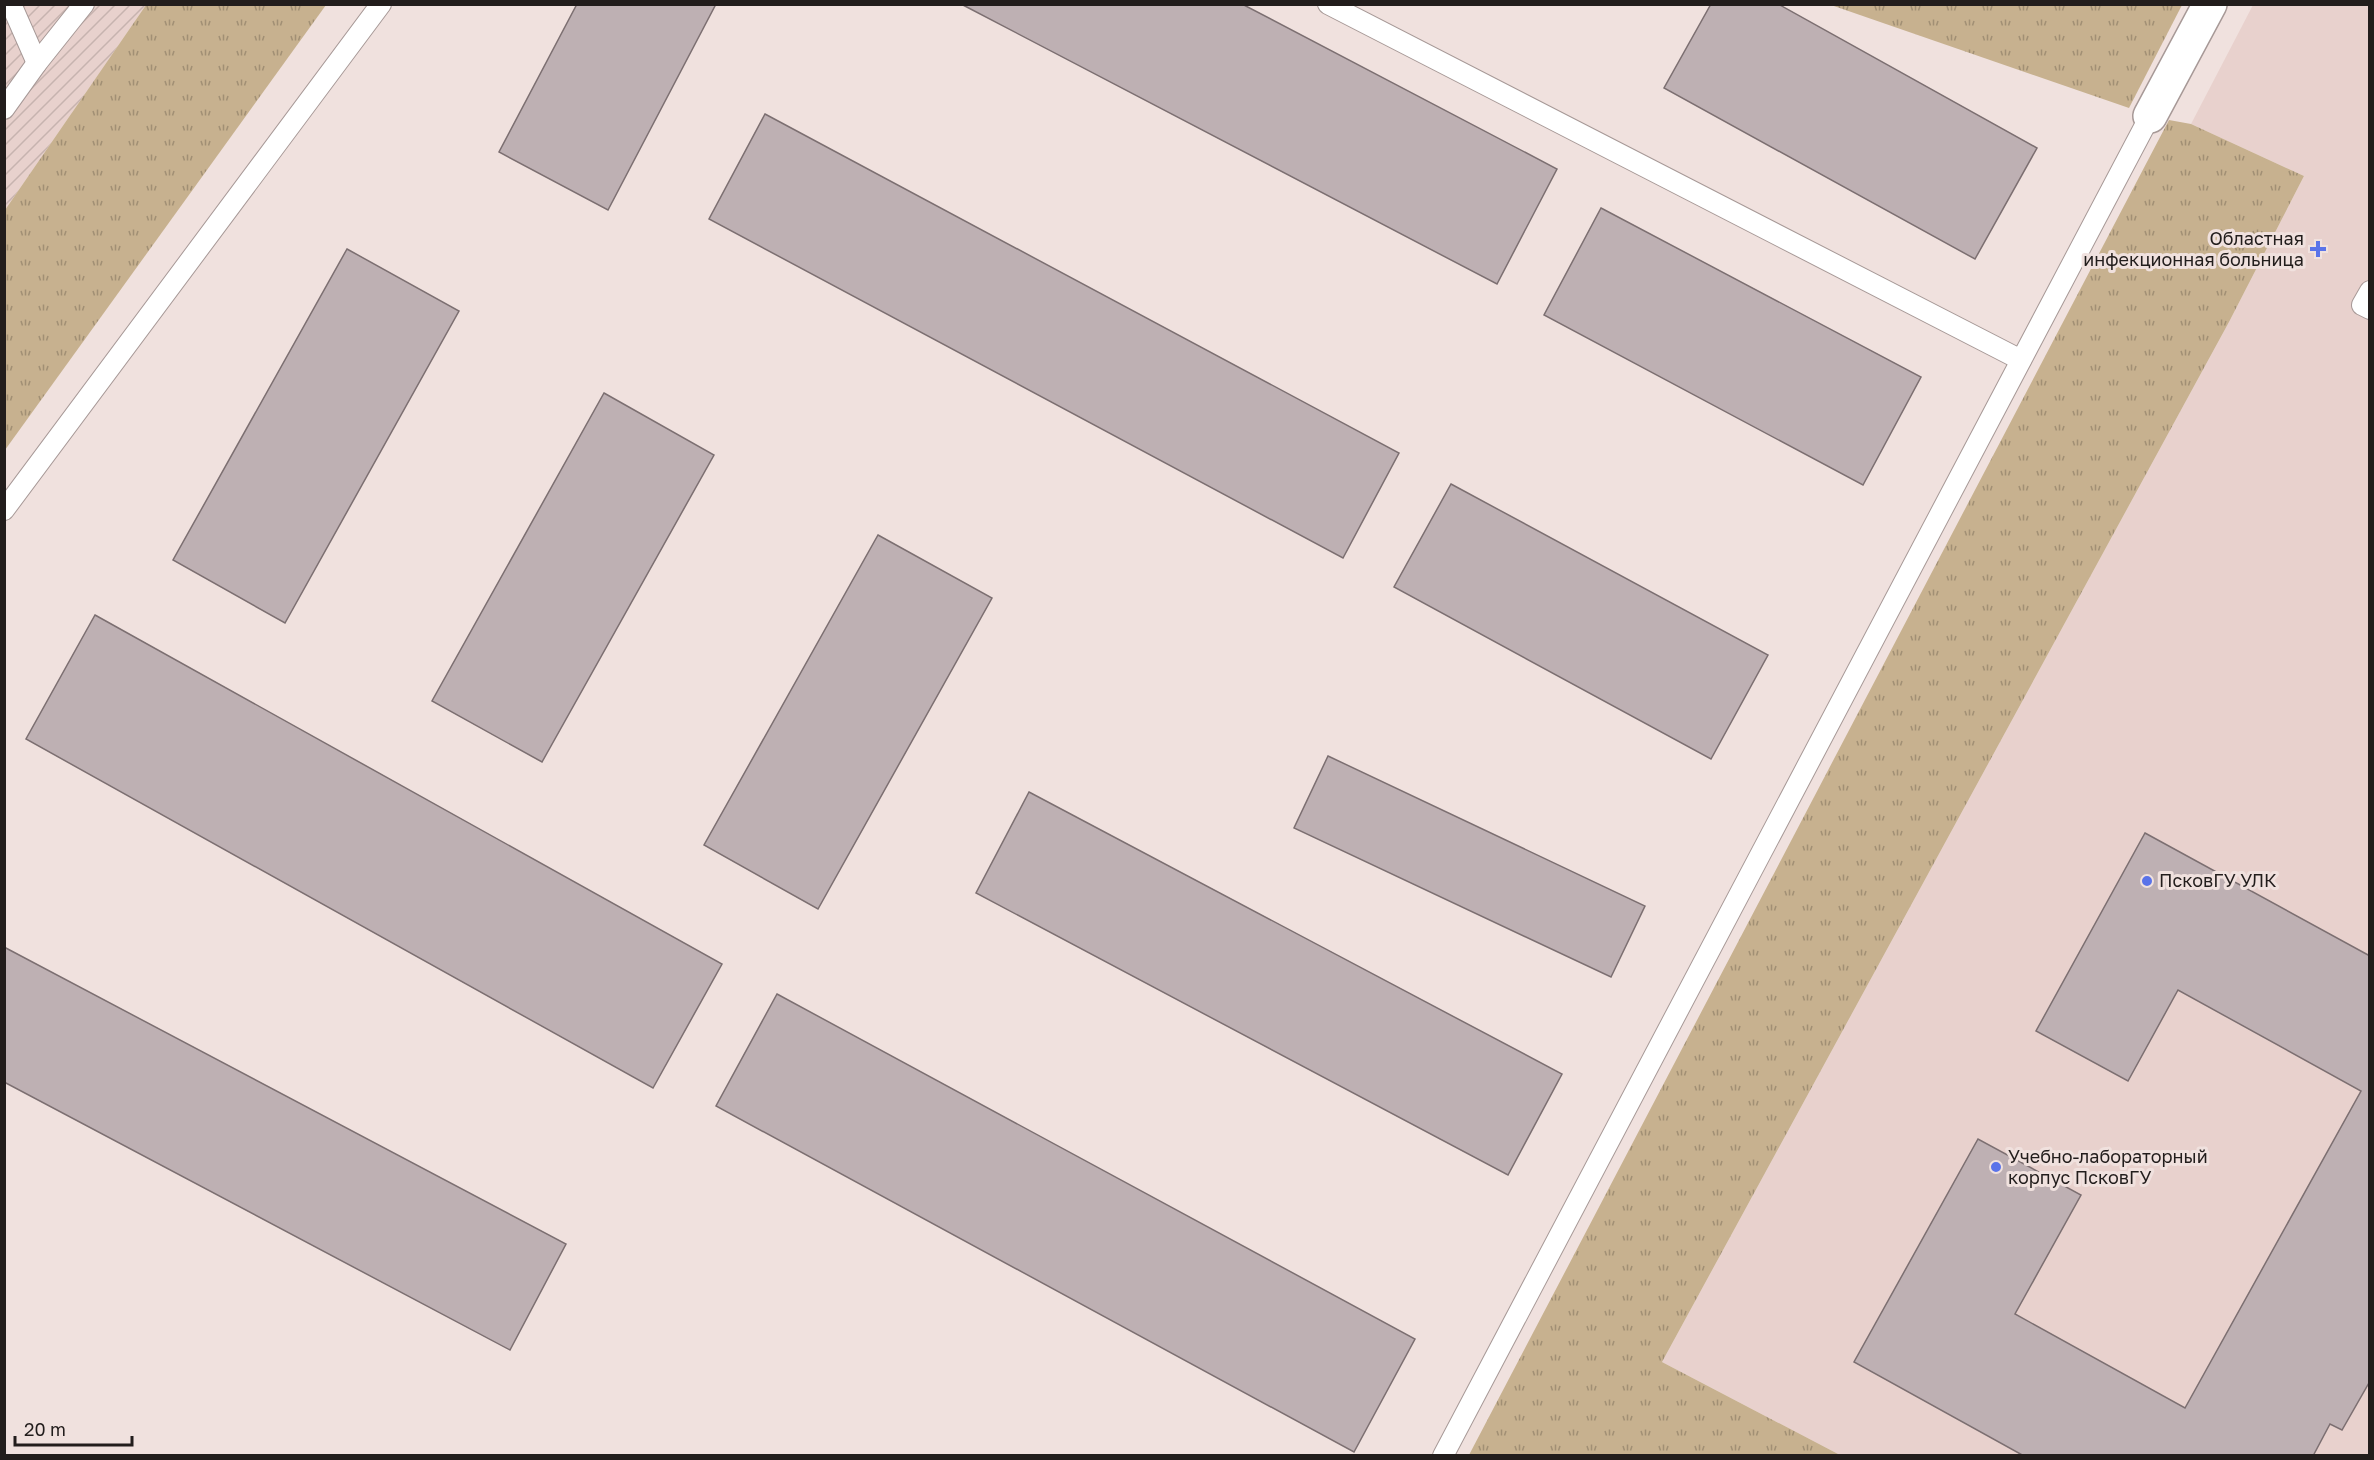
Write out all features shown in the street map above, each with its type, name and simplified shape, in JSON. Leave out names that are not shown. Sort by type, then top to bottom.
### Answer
[{"type":"street","points":[[2150,116],[2210,4]]},
{"type":"lane","points":[[4,109],[84,4]]},
{"type":"lane","points":[[4,510],[381,4]]},
{"type":"lane","points":[[1328,4],[2021,360]]},
{"type":"lane","points":[[10,11],[37,63]]},
{"type":"lane","points":[[1443,1455],[2150,116]]},
{"type":"lane","points":[[2370,291],[2362,305],[2370,309]]},
{"type":"shaded area","points":[[5,5],[146,5],[5,210]]},
{"type":"shaded area","name":"ПсковГУ УЛК","points":[[2253,5],[2369,5],[2369,1455],[1840,1455],[1662,1362],[2229,322],[2304,176],[2191,124]]},
{"type":"green space","points":[[146,5],[326,5],[5,450],[5,210]]},
{"type":"green space","points":[[1831,5],[2182,5],[2129,108]]},
{"type":"green space","points":[[2169,120],[2191,124],[2304,176],[2229,322],[1662,1362],[1840,1455],[1469,1455]]},
{"type":"building","points":[[577,4],[716,4],[608,210],[499,152]]},
{"type":"building","points":[[961,4],[1242,4],[1557,169],[1497,284]]},
{"type":"building","points":[[1711,4],[1778,4],[2037,148],[1975,259],[1664,88]]},
{"type":"building","points":[[765,114],[1399,453],[1343,558],[709,219]]},
{"type":"building","points":[[1601,208],[1921,377],[1863,485],[1544,315]]},
{"type":"building","points":[[347,249],[459,311],[285,623],[173,560]]},
{"type":"building","points":[[604,393],[714,455],[542,762],[432,701]]},
{"type":"building","points":[[1451,484],[1768,655],[1711,759],[1394,587]]},
{"type":"building","points":[[878,535],[992,598],[818,909],[704,845]]},
{"type":"building","points":[[95,615],[722,964],[653,1088],[26,739]]},
{"type":"building","points":[[1328,756],[1645,906],[1611,977],[1294,828]]},
{"type":"building","points":[[1029,792],[1562,1074],[1508,1175],[976,893]]},
{"type":"building","name":"Учебно-лабораторный корпус ПсковГУ","points":[[2145,833],[2370,956],[2370,1381],[2342,1430],[2330,1424],[2313,1456],[2024,1456],[1854,1362],[1978,1139],[2081,1195],[2015,1314],[2185,1408],[2361,1091],[2178,990],[2128,1081],[2036,1031]]},
{"type":"building","points":[[4,947],[566,1244],[510,1350],[4,1082]]},
{"type":"building","points":[[777,994],[1415,1339],[1354,1452],[716,1106]]},
{"type":"place","name":"Областная инфекционная больница","points":[[2318,249]]},
{"type":"place","name":"ПсковГУ УЛК","points":[[2147,881]]},
{"type":"place","name":"Учебно-лабораторный корпус ПсковГУ","points":[[1996,1167]]}]
